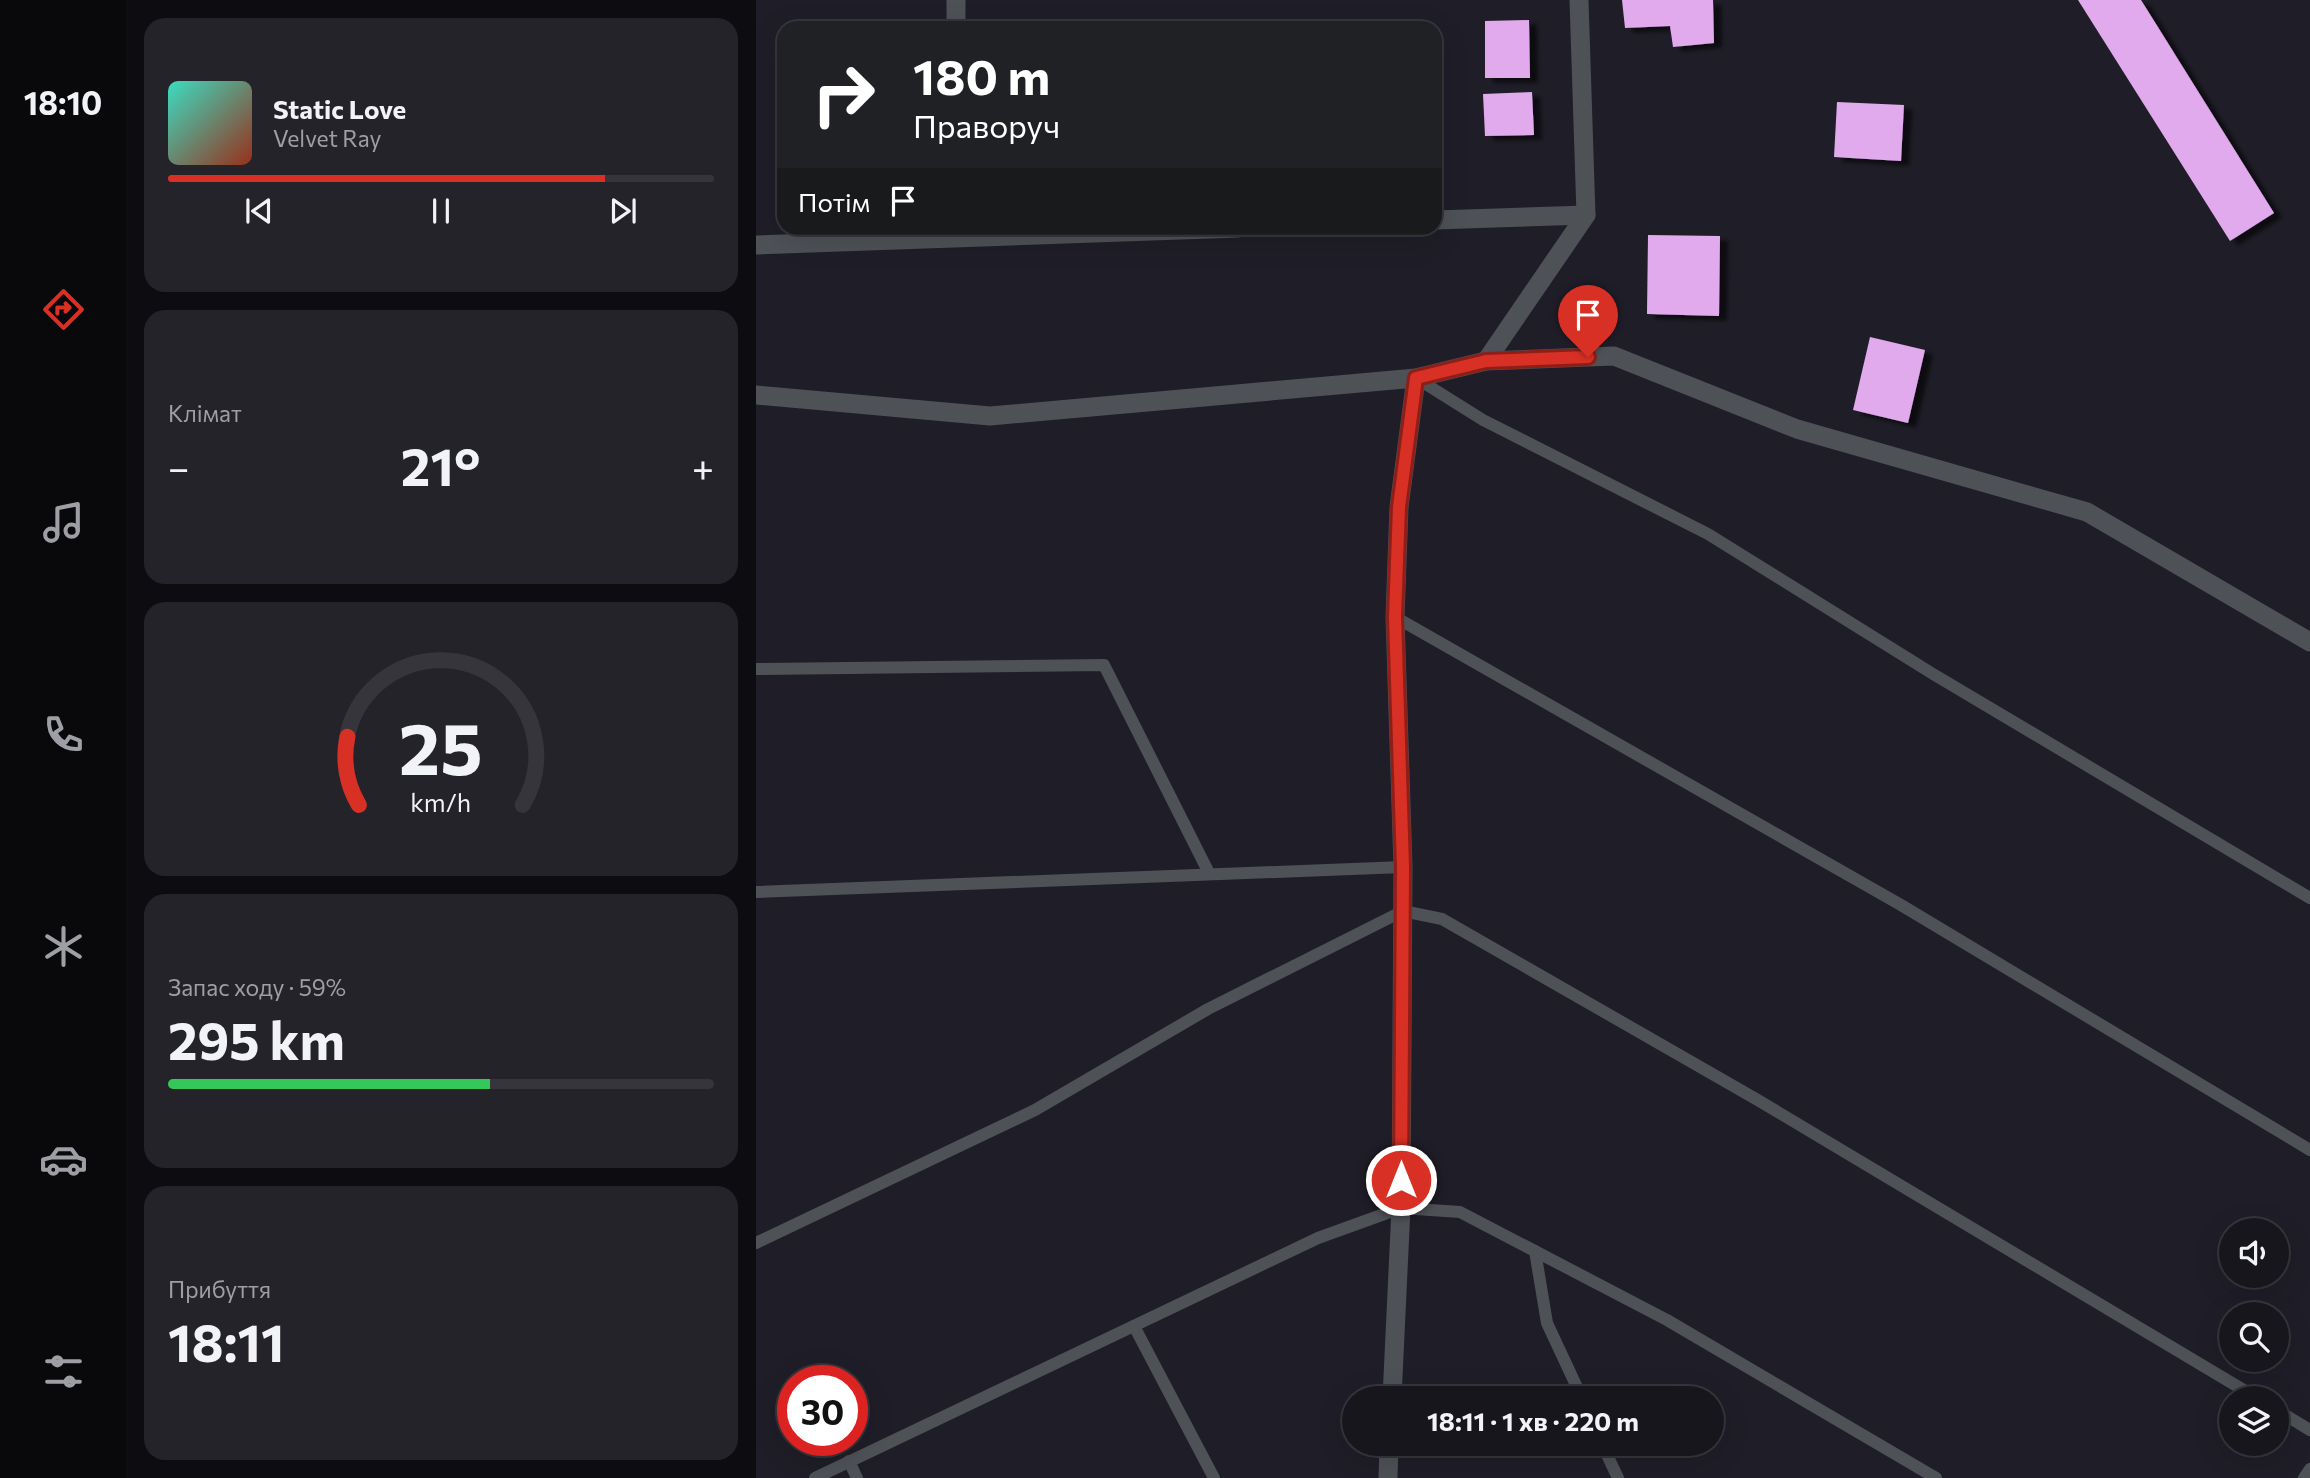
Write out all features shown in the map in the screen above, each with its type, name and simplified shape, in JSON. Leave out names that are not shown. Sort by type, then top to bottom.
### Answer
[{"type":"street","points":[[956,0],[956,21]]},
{"type":"street","points":[[1486,361],[1586,215],[1579,0]]},
{"type":"street","points":[[1442,220],[1586,215]]},
{"type":"street","points":[[756,245],[926,235]]},
{"type":"street","points":[[756,395],[990,416],[1416,378],[1486,361],[1614,356],[1797,429],[2087,512],[2310,642]]},
{"type":"street","points":[[1393,1386],[1401,1208],[1403,911],[1395,617],[1399,507],[1416,378]]},
{"type":"street","points":[[1388,1478],[1389,1456]]},
{"type":"lane","points":[[1416,378],[1483,420],[1708,534],[1933,674],[2310,898]]},
{"type":"lane","points":[[1395,617],[1901,905],[2310,1150]]},
{"type":"lane","points":[[756,669],[1104,665],[1209,873]]},
{"type":"lane","points":[[756,892],[1403,867]]},
{"type":"lane","points":[[756,1243],[1035,1110],[1208,1009],[1403,911],[1442,919],[1756,1099],[2236,1386]]},
{"type":"lane","points":[[815,1478],[1318,1238],[1401,1208],[1460,1212],[1667,1321],[1936,1478]]},
{"type":"lane","points":[[1535,1251],[1547,1323],[1576,1386]]},
{"type":"lane","points":[[1134,1326],[1214,1478]]},
{"type":"lane","points":[[2289,1417],[2310,1430]]},
{"type":"lane","points":[[1608,1456],[1618,1478]]},
{"type":"lane","points":[[849,1461],[857,1478]]},
{"type":"lane","points":[[2304,1478],[2310,1469]]},
{"type":"building","points":[[1622,0],[1713,0],[1714,43],[1673,47],[1670,26],[1625,28]]},
{"type":"building","points":[[2078,0],[2141,0],[2274,213],[2230,241]]},
{"type":"building","points":[[1529,20],[1530,78],[1485,78],[1485,21]]},
{"type":"building","points":[[1532,92],[1534,135],[1485,136],[1483,94]]},
{"type":"building","points":[[1837,102],[1904,105],[1901,161],[1834,157]]},
{"type":"building","points":[[1648,235],[1720,236],[1719,316],[1647,314]]},
{"type":"building","points":[[1870,337],[1925,350],[1908,423],[1853,410]]},
{"type":"route","points":[[1401,1180],[1403,867],[1395,617],[1399,507],[1416,378],[1486,361],[1588,357]]}]
